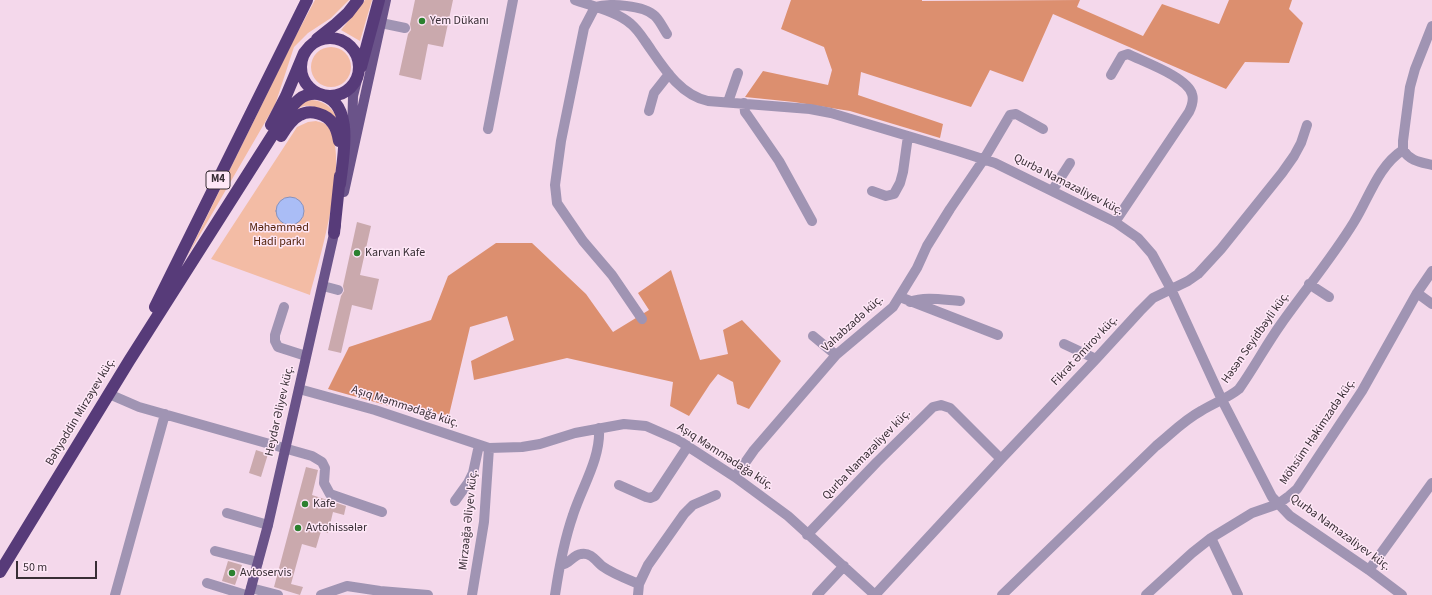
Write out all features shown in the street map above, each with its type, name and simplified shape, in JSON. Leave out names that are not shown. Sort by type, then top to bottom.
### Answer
[{"type":"highway","name":"M4","points":[[129,361],[307,0]]},
{"type":"highway","points":[[334,233],[345,138],[342,115],[338,105],[333,100],[315,92],[308,86],[301,70],[302,61],[307,50],[336,24],[358,0]]},
{"type":"highway","points":[[188,268],[291,107],[307,94],[332,96],[348,90],[354,84],[358,76],[379,0]]},
{"type":"highway","points":[[188,268],[273,121],[307,50],[317,41],[325,38],[342,40],[349,44],[355,51],[360,68],[358,76]]},
{"type":"highway","points":[[188,268],[285,130],[300,114],[307,112],[317,113],[326,116],[333,123],[338,132],[340,142],[340,184]]},
{"type":"highway","name":"Bəhyəddin Mirzəyev küç.","points":[[0,572],[129,361],[188,268]]},
{"type":"main road","points":[[349,169],[386,0]]},
{"type":"main road","points":[[349,169],[353,96],[358,76]]},
{"type":"main road","name":"Heydər Əliyev küç.","points":[[249,593],[268,525],[349,169]]},
{"type":"street","points":[[488,129],[513,0]]},
{"type":"street","name":"Qurba Namazəliyev küç.","points":[[575,0],[613,14],[631,24],[669,74],[680,86],[698,98],[810,109],[831,113],[984,159],[1004,167],[1115,222],[1138,238],[1152,254],[1171,289],[1222,400],[1266,486],[1278,504],[1290,516],[1369,570],[1402,595]]},
{"type":"street","points":[[642,319],[612,275],[583,241],[557,203],[555,185],[561,141],[584,28],[594,7],[602,5],[616,5],[648,12],[655,16],[667,34]]},
{"type":"street","points":[[381,23],[405,28]]},
{"type":"street","points":[[1432,26],[1415,68],[1410,87],[1403,141],[1403,150],[1407,156],[1432,165]]},
{"type":"street","points":[[1111,75],[1122,56],[1128,54],[1176,77],[1186,84],[1193,95],[1193,104],[1189,112],[1115,222]]},
{"type":"street","points":[[728,102],[738,73]]},
{"type":"street","points":[[649,111],[654,93],[669,74]]},
{"type":"street","points":[[744,103],[748,116],[779,160],[812,220]]},
{"type":"street","name":"Vahabzadə küç.","points":[[735,477],[754,450],[836,355],[893,307],[900,297],[927,246],[984,159],[1010,115],[1016,114],[1043,129]]},
{"type":"street","name":"Fikrət Əmirov küç.","points":[[875,595],[1153,298],[1188,281],[1198,274],[1221,249],[1294,156],[1301,143],[1307,125]]},
{"type":"street","points":[[872,191],[886,196],[894,194],[900,184],[903,172],[908,136]]},
{"type":"street","name":"Həsən Seyidbəyli küç.","points":[[1002,595],[1156,446],[1182,423],[1200,411],[1231,396],[1239,388],[1309,284],[1340,244],[1355,221],[1388,162],[1396,154],[1403,150]]},
{"type":"street","points":[[1052,191],[1070,163]]},
{"type":"street","name":"Möhsüm Həkimzadə küç.","points":[[1146,595],[1192,553],[1211,538],[1252,514],[1278,504],[1297,489],[1362,391],[1432,271]]},
{"type":"street","points":[[1309,284],[1329,296]]},
{"type":"street","points":[[323,286],[338,290]]},
{"type":"street","points":[[1418,293],[1432,304]]},
{"type":"street","points":[[900,297],[998,336]]},
{"type":"street","points":[[910,302],[917,299],[960,301]]},
{"type":"street","points":[[284,307],[275,335],[275,341],[278,347],[306,356]]},
{"type":"street","points":[[813,336],[836,355]]},
{"type":"street","points":[[1064,344],[1096,359]]},
{"type":"street","name":"Aşıq Məmmədağa küç.","points":[[299,389],[375,410],[484,446],[516,447],[540,444],[575,433],[624,424],[646,426],[660,431],[688,446],[735,477],[788,516],[807,535],[844,566],[875,595]]},
{"type":"street","points":[[109,394],[139,407],[286,447],[312,456],[322,462],[325,468],[324,483],[330,494],[382,512]]},
{"type":"street","name":"Qurba Namazəliyev küç.","points":[[807,535],[882,456],[933,407],[941,405],[950,408],[1001,459]]},
{"type":"street","points":[[115,595],[165,414]]},
{"type":"street","points":[[555,595],[560,565],[573,514],[597,450],[599,428]]},
{"type":"street","points":[[455,501],[468,483],[484,446]]},
{"type":"street","name":"Mirzəağa Əliyev küç.","points":[[472,595],[484,522],[484,446]]},
{"type":"street","points":[[619,486],[646,497],[650,498],[655,496],[688,446]]},
{"type":"street","points":[[1369,570],[1432,483]]},
{"type":"street","points":[[638,595],[639,584],[648,565],[684,514],[693,505],[716,495]]},
{"type":"street","points":[[227,513],[268,525]]},
{"type":"street","points":[[1211,538],[1238,595]]},
{"type":"street","points":[[215,551],[258,562]]},
{"type":"street","points":[[560,565],[565,565],[577,555],[583,553],[590,555],[602,566],[612,572],[639,584]]},
{"type":"street","points":[[817,595],[844,566]]},
{"type":"street","points":[[207,584],[249,593],[278,595]]},
{"type":"street","points":[[321,595],[347,586],[400,594],[428,595]]},
{"type":"green space","points":[[315,0],[349,0],[331,18],[308,33],[294,47],[275,105],[187,257],[293,41]]},
{"type":"green space","points":[[365,0],[372,0],[360,41],[341,30]]},
{"type":"green space","points":[[335,47],[342,50],[348,56],[351,67],[350,75],[342,84],[335,87],[327,87],[320,84],[312,75],[311,63],[314,56],[323,48]]},
{"type":"green space","points":[[312,100],[322,102],[330,108],[336,116],[339,126],[322,111],[312,106],[301,107],[286,120],[305,101]]},
{"type":"green space","name":"Məhəmməd Hadi parkı","points":[[316,121],[324,123],[327,126],[334,140],[336,159],[335,182],[331,208],[326,234],[310,295],[211,259],[297,127],[308,122]]},
{"type":"shaded area","points":[[791,0],[1080,0],[1077,7],[1143,36],[1162,4],[1219,24],[1229,0],[1292,0],[1289,9],[1303,23],[1289,63],[1245,62],[1226,89],[1053,14],[1023,82],[990,70],[971,107],[861,72],[858,95],[943,124],[940,138],[850,111],[794,102],[745,97],[763,71],[828,85],[832,70],[824,47],[781,29]]},
{"type":"shaded area","points":[[496,243],[532,243],[586,294],[613,332],[649,310],[638,293],[671,270],[700,360],[728,354],[723,330],[742,320],[781,361],[749,409],[737,404],[733,382],[718,374],[689,416],[670,406],[673,382],[567,358],[474,380],[471,361],[514,340],[507,316],[470,327],[449,415],[411,412],[328,389],[349,347],[431,320],[448,276]]},
{"type":"water","points":[[290,197],[300,201],[304,211],[300,221],[290,225],[280,221],[276,211],[280,201]]},
{"type":"building","points":[[415,0],[453,0],[443,47],[428,44],[421,80],[399,75],[408,34],[411,30],[410,24]]},
{"type":"building","points":[[357,222],[371,226],[360,275],[379,279],[372,310],[352,305],[341,353],[328,350],[341,296],[344,291],[343,286]]},
{"type":"building","points":[[256,450],[268,454],[261,477],[249,473]]},
{"type":"building","points":[[306,467],[318,470],[312,495],[346,506],[344,515],[333,512],[328,533],[321,531],[316,548],[302,544],[291,584],[303,587],[300,595],[274,587]]},
{"type":"building","points":[[228,561],[242,565],[235,585],[222,581]]},
{"type":"place","name":"Yem Dükanı","points":[[422,21]]},
{"type":"place","name":"Karvan Kafe","points":[[357,253]]},
{"type":"place","name":"Kafe","points":[[305,504]]},
{"type":"place","name":"Avtohissələr","points":[[298,528]]},
{"type":"place","name":"Avtoservis","points":[[232,573]]}]
